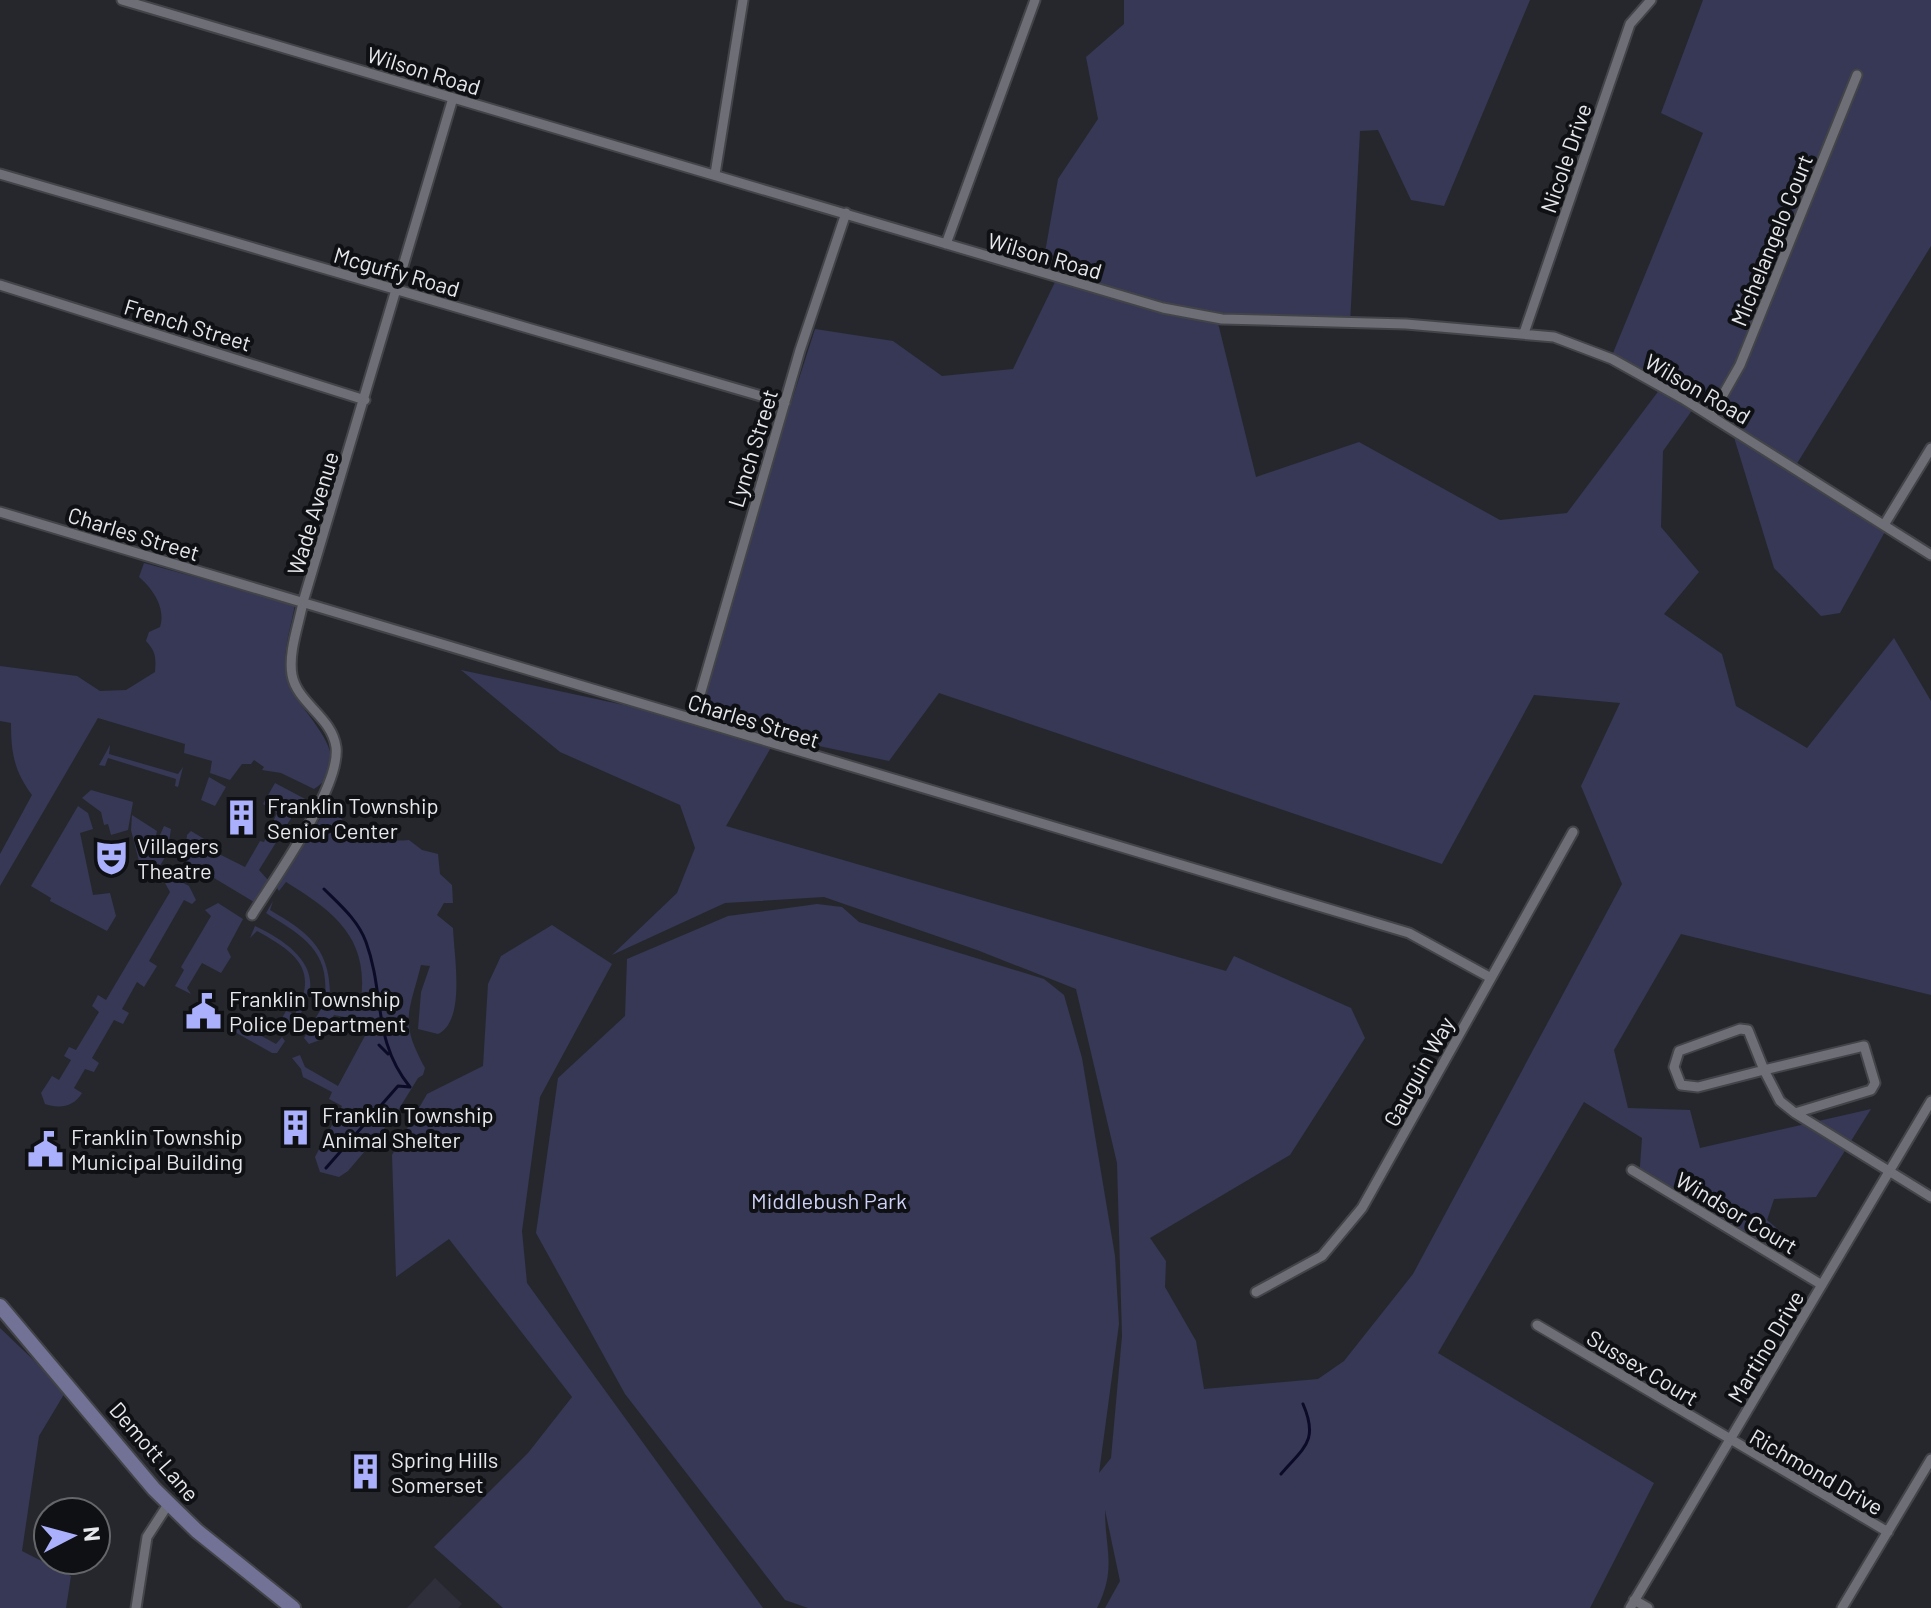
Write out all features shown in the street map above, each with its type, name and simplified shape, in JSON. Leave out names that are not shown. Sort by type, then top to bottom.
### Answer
[{"type":"street","name":"Wilson Road","points":[[122,0],[1163,308],[1222,319],[1406,324],[1554,337],[1612,359],[1711,416],[1931,555]]},
{"type":"street","points":[[715,174],[743,0]]},
{"type":"street","points":[[946,244],[1035,0]]},
{"type":"street","name":"Nicole Drive","points":[[1524,333],[1630,24],[1651,0]]},
{"type":"street","name":"Michelangelo Court","points":[[1711,416],[1740,365],[1857,75]]},
{"type":"street","name":"Wade Avenue","points":[[252,915],[329,787],[337,761],[332,733],[303,697],[291,673],[303,602],[453,98]]},
{"type":"street","name":"Mcguffy Road","points":[[0,174],[785,403]]},
{"type":"street","name":"Lynch Street","points":[[700,695],[785,403],[846,213]]},
{"type":"street","name":"French Street","points":[[0,285],[365,400]]},
{"type":"street","points":[[1884,525],[1931,448]]},
{"type":"street","name":"Charles Street","points":[[0,512],[1409,933],[1491,978]]},
{"type":"street","name":"Gauguin Way","points":[[1256,1292],[1322,1256],[1362,1208],[1573,832]]},
{"type":"street","points":[[1795,1113],[1871,1090],[1875,1083],[1868,1050],[1859,1045],[1764,1070],[1688,1088],[1681,1085],[1674,1057],[1694,1044],[1740,1029],[1748,1030],[1764,1070],[1780,1101],[1795,1113],[1931,1197]]},
{"type":"street","name":"Martino Drive","points":[[1632,1604],[1931,1101]]},
{"type":"street","name":"Windsor Court","points":[[1632,1170],[1822,1285]]},
{"type":"street","name":"Demott Lane","points":[[0,1306],[169,1503],[197,1531],[293,1608]]},
{"type":"street","name":"Sussex Court","points":[[1537,1325],[1729,1441]]},
{"type":"street","name":"Richmond Drive","points":[[1729,1441],[1888,1532]]},
{"type":"street","points":[[1842,1608],[1931,1459]]},
{"type":"street","points":[[136,1608],[147,1537],[169,1503]]},
{"type":"street","points":[[1632,1604],[1648,1608]]},
{"type":"shaded area","points":[[435,1578],[462,1604],[458,1608],[407,1608]]},
{"type":"green space","name":"Middlebush Park","points":[[1124,0],[1530,0],[1444,206],[1411,200],[1378,130],[1360,131],[1350,324],[1217,319],[1256,477],[1359,442],[1500,520],[1567,513],[1660,389],[1611,358],[1703,133],[1661,113],[1703,0],[1931,0],[1931,246],[1793,470],[1887,528],[1840,613],[1821,616],[1774,568],[1733,434],[1693,409],[1663,451],[1661,527],[1699,572],[1664,614],[1722,654],[1736,706],[1807,748],[1894,638],[1931,701],[1931,995],[1681,934],[1614,1050],[1628,1108],[1690,1110],[1700,1148],[1871,1109],[1816,1197],[1774,1199],[1767,1220],[1787,1237],[1773,1259],[1639,1180],[1642,1138],[1584,1102],[1438,1353],[1654,1483],[1590,1608],[1105,1608],[1120,1581],[1105,1510],[1108,1570],[1097,1608],[808,1608],[785,1600],[625,1394],[536,1233],[558,1078],[625,1016],[627,959],[728,916],[817,904],[842,907],[859,922],[1044,979],[1064,995],[1082,1058],[1115,1256],[1119,1324],[1099,1473],[1111,1458],[1122,1336],[1117,1163],[1076,989],[977,950],[824,897],[725,903],[612,955],[677,893],[695,848],[680,805],[560,752],[461,670],[689,719],[815,329],[893,341],[942,376],[1013,369],[1056,280],[1041,275],[1058,179],[1098,119],[1086,57],[1124,24]],"holes":[[[939,693],[1442,864],[1534,695],[1620,703],[1581,786],[1622,884],[1413,1274],[1344,1361],[1318,1379],[1204,1389],[1196,1341],[1165,1287],[1166,1261],[1150,1238],[1290,1155],[1365,1038],[1351,1008],[1234,956],[1226,971],[726,826],[777,737],[889,761]]]},
{"type":"green space","points":[[144,563],[295,604],[285,654],[286,674],[295,696],[324,737],[330,751],[332,764],[327,777],[314,789],[281,773],[262,770],[264,767],[254,760],[251,764],[242,764],[230,780],[210,773],[212,761],[184,753],[185,744],[98,718],[0,886],[0,854],[32,795],[15,761],[11,723],[0,721],[0,666],[77,676],[100,691],[126,690],[155,672],[155,655],[146,641],[149,632],[160,627],[161,613],[153,593],[139,577]]},
{"type":"green space","points":[[110,745],[109,754],[178,774],[183,767],[178,787],[175,786],[176,779],[108,758],[105,766],[99,765]]},
{"type":"green space","points":[[209,777],[226,787],[215,806],[201,800]]},
{"type":"green space","points":[[275,783],[309,801],[311,808],[304,810],[298,807],[259,870],[268,880],[254,902],[184,860],[187,835],[191,831],[219,848],[217,853],[245,867],[260,841],[264,842],[277,813],[263,804]]},
{"type":"green space","points":[[91,790],[133,802],[128,830],[111,835],[108,824],[104,825],[101,812],[82,798]]},
{"type":"green space","points":[[331,801],[344,821],[362,834],[385,840],[409,840],[422,850],[438,854],[440,874],[452,885],[453,903],[444,903],[437,915],[453,928],[456,970],[452,1016],[447,1027],[438,1034],[418,1029],[421,992],[430,966],[421,965],[410,1006],[409,1027],[425,1068],[423,1075],[418,1078],[394,1117],[348,1171],[339,1177],[320,1172],[315,1157],[342,1106],[329,1099],[332,1092],[303,1077],[292,1058],[300,1055],[305,1067],[338,1086],[367,1032],[349,1018],[334,1015],[320,1040],[309,1044],[304,1038],[321,1009],[343,1011],[352,998],[361,999],[359,959],[353,942],[332,915],[286,882],[279,891],[277,888]]},
{"type":"green space","points":[[78,806],[88,813],[93,829],[80,833],[93,895],[110,893],[116,916],[107,931],[50,901],[51,898],[31,886]]},
{"type":"green space","points":[[132,815],[157,831],[152,853],[164,826],[171,829],[167,854],[155,874],[140,865],[131,830]]},
{"type":"green space","points":[[174,878],[189,886],[196,900],[192,904],[184,900],[149,961],[157,966],[144,987],[137,982],[122,1009],[129,1013],[123,1024],[114,1020],[92,1058],[99,1063],[94,1072],[85,1069],[74,1088],[82,1093],[79,1098],[66,1106],[45,1104],[41,1093],[52,1076],[59,1080],[71,1060],[64,1056],[69,1047],[76,1050],[99,1012],[92,1006],[98,995],[106,1000],[170,892],[165,883]]},
{"type":"green space","points":[[273,901],[270,910],[305,933],[320,952],[329,976],[330,992],[338,996],[325,994],[322,965],[309,944],[266,913]]},
{"type":"green space","points":[[218,903],[243,919],[227,949],[231,957],[221,973],[202,963],[187,988],[191,994],[175,986],[184,970],[181,967],[211,916],[205,910]]},
{"type":"green space","points":[[552,925],[612,964],[540,1097],[522,1231],[527,1283],[763,1608],[503,1608],[434,1547],[528,1453],[572,1397],[449,1239],[396,1277],[392,1155],[427,1094],[483,1066],[488,984],[501,956]]},
{"type":"green space","points":[[255,926],[285,944],[305,965],[310,978],[310,992],[293,1024],[284,1023],[282,1018],[286,1011],[295,1014],[305,985],[304,974],[300,964],[282,946],[257,931],[250,938]]},
{"type":"green space","points":[[240,1024],[276,1044],[282,1037],[285,1041],[277,1053],[272,1053],[235,1032]]},
{"type":"green space","points":[[0,1328],[66,1391],[39,1436],[22,1551],[32,1556],[32,1576],[71,1576],[66,1608],[0,1608]]},
{"type":"waterway","points":[[324,889],[348,913],[363,934],[372,961],[384,1034],[398,1069],[410,1087]]},
{"type":"waterway","points":[[379,1045],[388,1054]]},
{"type":"waterway","points":[[326,1168],[398,1086],[410,1087]]},
{"type":"waterway","points":[[1281,1474],[1307,1443],[1310,1427],[1303,1404]]},
{"type":"place","name":"Franklin Township Senior Center","points":[[241,818]]},
{"type":"place","name":"Villagers Theatre","points":[[111,858]]},
{"type":"place","name":"Franklin Township Police Department","points":[[203,1011]]},
{"type":"place","name":"Franklin Township Animal Shelter","points":[[296,1127]]},
{"type":"place","name":"Franklin Township Municipal Building","points":[[45,1149]]},
{"type":"place","name":"Spring Hills Somerset","points":[[365,1472]]}]
